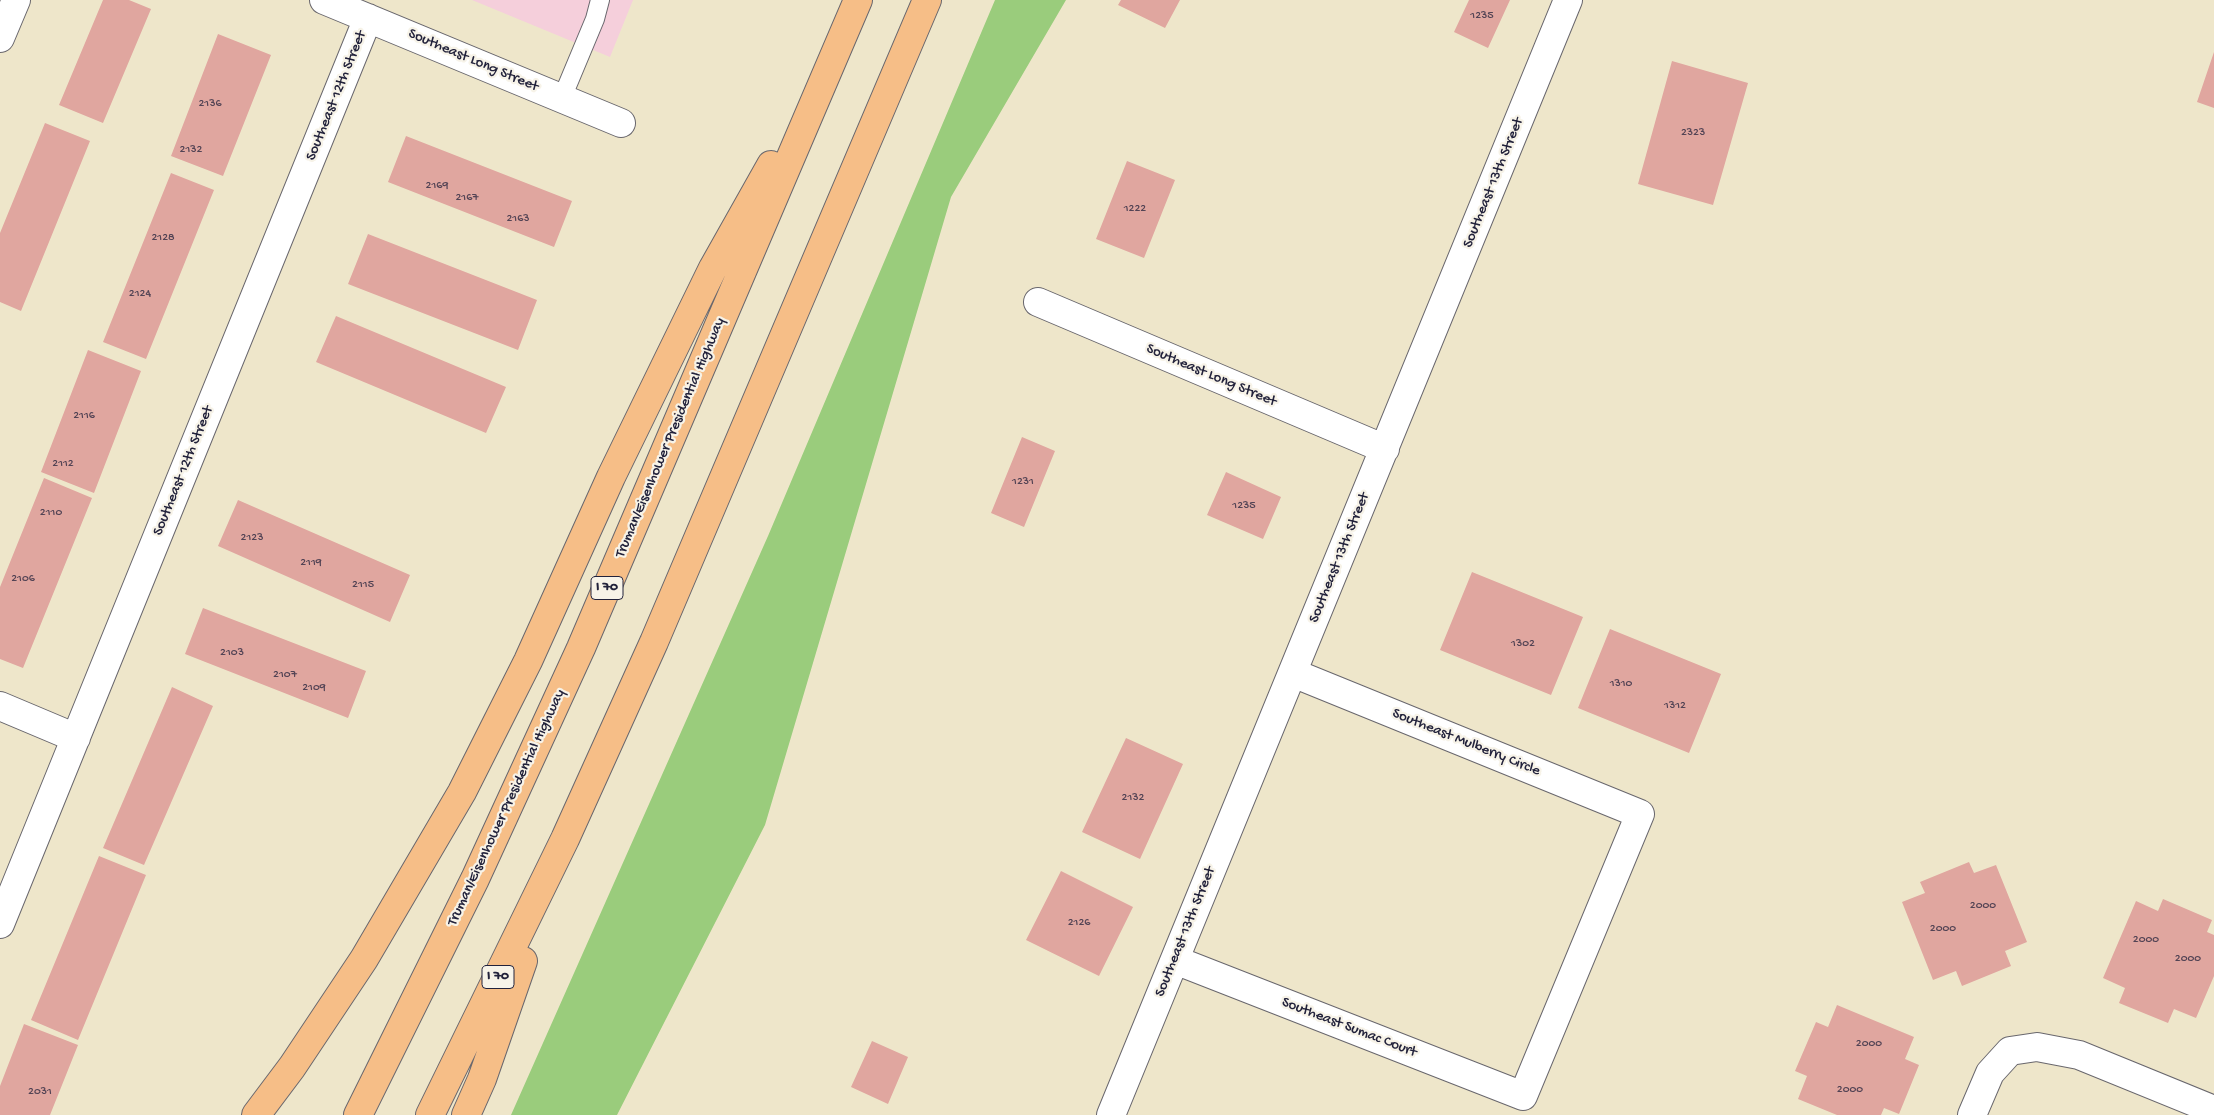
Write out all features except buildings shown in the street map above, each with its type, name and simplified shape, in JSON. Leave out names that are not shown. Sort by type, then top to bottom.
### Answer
[{"type":"highway","name":"Truman/Eisenhower Presidential Highway","points":[[358,1115],[475,878],[581,648],[858,0]]},
{"type":"highway","name":"I 70","points":[[430,1115],[565,839],[654,642],[927,0]]},
{"type":"highway","points":[[256,1115],[292,1067],[364,959],[462,792],[528,661],[611,477],[713,268],[836,51]]},
{"type":"highway","points":[[466,1115],[482,1079],[565,839]]},
{"type":"street","points":[[0,38],[16,0]]},
{"type":"street","name":"Southeast Long Street","points":[[324,0],[621,123]]},
{"type":"street","name":"Southeast 13th Street","points":[[1111,1115],[1568,0]]},
{"type":"street","name":"Southeast 12th Street","points":[[0,924],[368,18]]},
{"type":"street","name":"Southeast Long Street","points":[[1038,302],[1385,449]]},
{"type":"street","name":"Southeast Mulberry Circle","points":[[1293,673],[1640,814],[1523,1096]]},
{"type":"street","points":[[0,706],[76,738]]},
{"type":"street","name":"Southeast Sumac Court","points":[[1175,960],[1523,1096]]},
{"type":"street","points":[[1972,1115],[1990,1073],[2010,1051],[2038,1047],[2079,1055],[2214,1110]]},
{"type":"lane","points":[[562,98],[595,19],[600,0]]},
{"type":"shaded area","points":[[472,0],[633,0],[610,57]]},
{"type":"green space","points":[[995,0],[1066,0],[951,197],[765,825],[617,1115],[511,1115],[768,536]]}]
